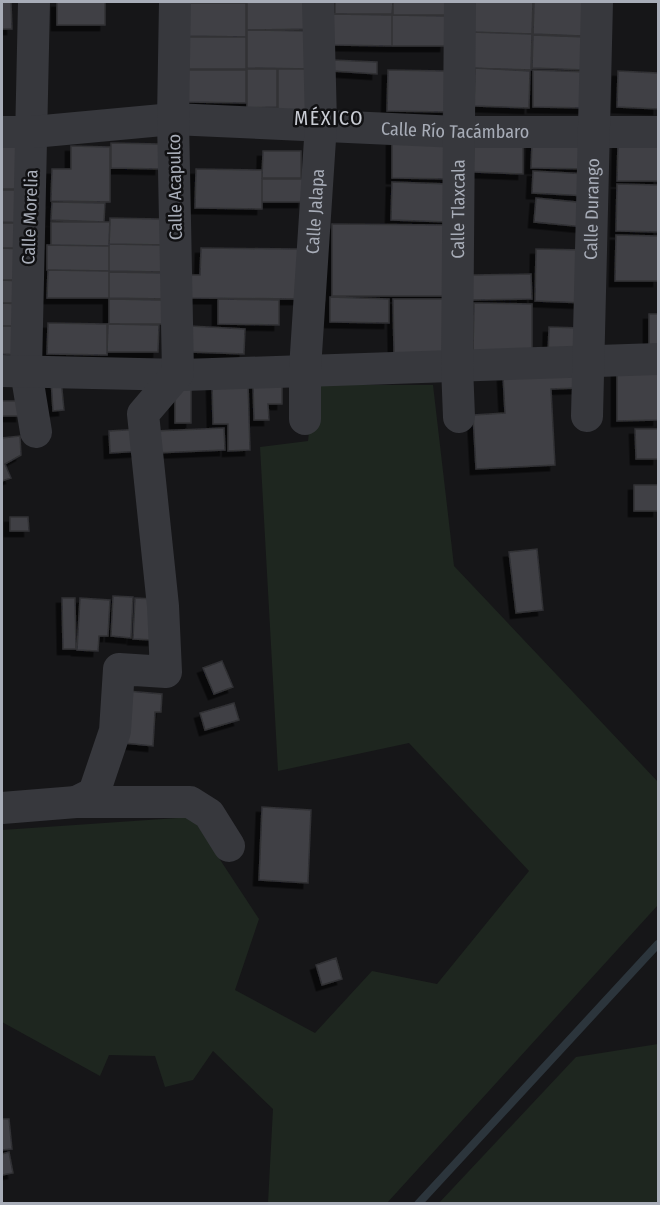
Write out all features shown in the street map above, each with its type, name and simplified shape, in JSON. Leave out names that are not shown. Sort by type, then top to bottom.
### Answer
[{"type":"street","name":"Calle Morelia","points":[[34,2],[33,132],[14,371],[36,432]]},
{"type":"street","name":"Calle Acapulco","points":[[175,2],[173,119],[178,373]]},
{"type":"street","name":"Calle Jalapa","points":[[305,419],[304,369],[321,124],[318,2]]},
{"type":"street","name":"Calle Tlaxcala","points":[[459,417],[457,366],[460,2]]},
{"type":"street","name":"Calle Durango","points":[[587,416],[597,2]]},
{"type":"street","name":"Calle Río Tacámbaro","points":[[2,132],[33,132],[173,119],[458,132],[658,132]]},
{"type":"street","points":[[14,371],[178,373],[184,375],[304,369],[658,359]]},
{"type":"street","points":[[76,802],[94,794],[108,757],[115,731],[119,669],[166,672],[163,606],[143,414],[178,373]]},
{"type":"street","points":[[2,808],[76,802],[190,802],[209,814],[230,846]]},
{"type":"shaded area","points":[[314,385],[433,385],[454,566],[658,782],[658,905],[387,1203],[268,1203],[273,1109],[213,1051],[193,1080],[165,1087],[155,1056],[109,1055],[100,1076],[2,1022],[2,830],[192,817],[259,919],[235,990],[315,1033],[372,971],[437,984],[529,871],[409,743],[278,771],[260,447],[308,441]]},
{"type":"shaded area","points":[[658,1044],[658,1203],[439,1203],[576,1057]]},
{"type":"building","points":[[2,2],[11,2],[12,29],[2,29]]},
{"type":"building","points":[[57,2],[105,2],[105,25],[57,25]]},
{"type":"building","points":[[247,2],[311,2],[311,29],[247,30]]},
{"type":"building","points":[[335,2],[393,2],[392,14],[335,14]]},
{"type":"building","points":[[393,2],[446,2],[446,15],[393,15]]},
{"type":"building","points":[[473,2],[533,2],[532,34],[472,32]]},
{"type":"building","points":[[534,2],[584,2],[582,36],[533,34]]},
{"type":"building","points":[[186,3],[246,3],[246,37],[186,36]]},
{"type":"building","points":[[332,14],[392,15],[392,46],[332,45]]},
{"type":"building","points":[[392,15],[446,16],[445,46],[392,46]]},
{"type":"building","points":[[247,30],[310,31],[310,69],[247,68]]},
{"type":"building","points":[[471,32],[532,34],[531,70],[470,68]]},
{"type":"building","points":[[533,35],[586,37],[585,70],[532,68]]},
{"type":"building","points":[[186,37],[246,37],[246,69],[186,69]]},
{"type":"building","points":[[333,60],[377,62],[377,74],[332,71]]},
{"type":"building","points":[[475,68],[530,71],[529,108],[474,106]]},
{"type":"building","points":[[247,69],[277,69],[277,107],[247,108]]},
{"type":"building","points":[[278,69],[310,69],[309,113],[278,112]]},
{"type":"building","points":[[188,70],[246,70],[246,103],[187,102]]},
{"type":"building","points":[[388,70],[447,71],[447,112],[387,111]]},
{"type":"building","points":[[533,70],[588,72],[587,108],[533,107]]},
{"type":"building","points":[[618,71],[658,73],[658,109],[617,107]]},
{"type":"building","points":[[2,139],[28,140],[28,189],[2,189]]},
{"type":"building","points":[[392,140],[451,141],[451,179],[392,178]]},
{"type":"building","points":[[474,140],[523,142],[523,174],[473,172]]},
{"type":"building","points":[[532,142],[589,143],[589,169],[531,168]]},
{"type":"building","points":[[111,143],[161,144],[160,169],[111,168]]},
{"type":"building","points":[[618,143],[658,143],[658,181],[617,181]]},
{"type":"building","points":[[71,146],[110,147],[110,202],[51,201],[52,169],[71,169]]},
{"type":"building","points":[[263,151],[301,151],[301,178],[262,178]]},
{"type":"building","points":[[196,169],[262,170],[262,209],[195,208]]},
{"type":"building","points":[[533,171],[588,174],[587,196],[532,193]]},
{"type":"building","points":[[262,179],[303,179],[303,202],[262,202]]},
{"type":"building","points":[[392,182],[449,184],[448,222],[391,220]]},
{"type":"building","points":[[617,184],[658,185],[658,232],[616,231]]},
{"type":"building","points":[[2,190],[28,190],[28,223],[2,222]]},
{"type":"building","points":[[536,198],[587,203],[584,227],[534,222]]},
{"type":"building","points":[[52,202],[105,203],[104,222],[51,220]]},
{"type":"building","points":[[110,218],[161,219],[161,245],[109,244]]},
{"type":"building","points":[[51,222],[110,222],[109,246],[51,245]]},
{"type":"building","points":[[2,223],[25,223],[25,248],[2,248]]},
{"type":"building","points":[[332,224],[450,225],[450,296],[332,296]]},
{"type":"building","points":[[616,235],[658,236],[658,281],[615,281]]},
{"type":"building","points":[[109,244],[163,245],[162,272],[109,271]]},
{"type":"building","points":[[47,245],[109,246],[109,271],[47,270]]},
{"type":"building","points":[[2,248],[25,249],[24,280],[2,280]]},
{"type":"building","points":[[201,248],[300,249],[300,299],[188,298],[188,275],[200,275]]},
{"type":"building","points":[[536,249],[586,250],[585,303],[535,301]]},
{"type":"building","points":[[48,270],[109,271],[109,298],[47,298]]},
{"type":"building","points":[[109,272],[166,273],[166,299],[109,298]]},
{"type":"building","points":[[531,274],[532,299],[472,300],[472,275]]},
{"type":"building","points":[[2,280],[20,281],[20,303],[2,303]]},
{"type":"building","points":[[330,297],[389,299],[389,323],[330,322]]},
{"type":"building","points":[[109,299],[162,300],[162,324],[109,324]]},
{"type":"building","points":[[218,299],[279,300],[279,325],[218,324]]},
{"type":"building","points":[[393,299],[451,299],[451,353],[394,353]]},
{"type":"building","points":[[2,303],[23,304],[23,326],[2,326]]},
{"type":"building","points":[[474,303],[532,304],[532,353],[473,352]]},
{"type":"building","points":[[649,314],[658,314],[658,348],[649,348]]},
{"type":"building","points":[[48,323],[107,324],[107,355],[47,354]]},
{"type":"building","points":[[108,324],[159,325],[158,352],[107,352]]},
{"type":"building","points":[[2,326],[21,326],[21,355],[2,354]]},
{"type":"building","points":[[190,326],[245,329],[244,354],[189,352]]},
{"type":"building","points":[[549,327],[583,328],[583,357],[548,356]]},
{"type":"building","points":[[617,370],[658,370],[658,420],[617,421]]},
{"type":"building","points":[[579,372],[580,388],[551,389],[555,465],[476,469],[473,415],[505,413],[503,376]]},
{"type":"building","points":[[61,379],[64,410],[53,411],[51,380]]},
{"type":"building","points":[[248,382],[250,450],[228,451],[228,424],[213,424],[212,383]]},
{"type":"building","points":[[175,383],[191,384],[191,423],[175,423]]},
{"type":"building","points":[[253,384],[282,384],[282,404],[268,404],[269,420],[254,420]]},
{"type":"building","points":[[2,401],[20,401],[21,416],[2,416]]},
{"type":"building","points":[[224,428],[225,450],[156,453],[155,431]]},
{"type":"building","points":[[143,429],[144,451],[110,453],[109,431]]},
{"type":"building","points":[[635,429],[658,429],[658,459],[636,459]]},
{"type":"building","points":[[20,436],[21,455],[5,464],[11,478],[2,481],[2,438]]},
{"type":"building","points":[[634,485],[658,485],[658,511],[634,511]]},
{"type":"building","points":[[10,517],[28,517],[29,531],[10,531]]},
{"type":"building","points":[[537,549],[543,610],[516,613],[509,552]]},
{"type":"building","points":[[113,596],[133,597],[131,638],[111,636]]},
{"type":"building","points":[[62,598],[75,598],[76,649],[63,649]]},
{"type":"building","points":[[80,598],[110,600],[108,636],[99,636],[98,651],[77,650]]},
{"type":"building","points":[[135,598],[155,599],[153,640],[133,639]]},
{"type":"building","points":[[222,661],[233,687],[214,694],[203,668]]},
{"type":"building","points":[[127,691],[162,694],[161,712],[155,712],[153,746],[124,743]]},
{"type":"building","points":[[234,703],[239,720],[205,730],[200,713]]},
{"type":"building","points":[[262,807],[311,810],[308,883],[259,880]]},
{"type":"building","points":[[336,958],[342,979],[322,985],[316,965]]},
{"type":"building","points":[[2,1119],[9,1119],[12,1149],[2,1150]]},
{"type":"building","points":[[9,1152],[13,1173],[2,1175],[2,1154]]},
{"type":"waterway","points":[[418,1204],[658,944]]},
{"type":"district","name":"MÉXICO","points":[[329,118]]}]
